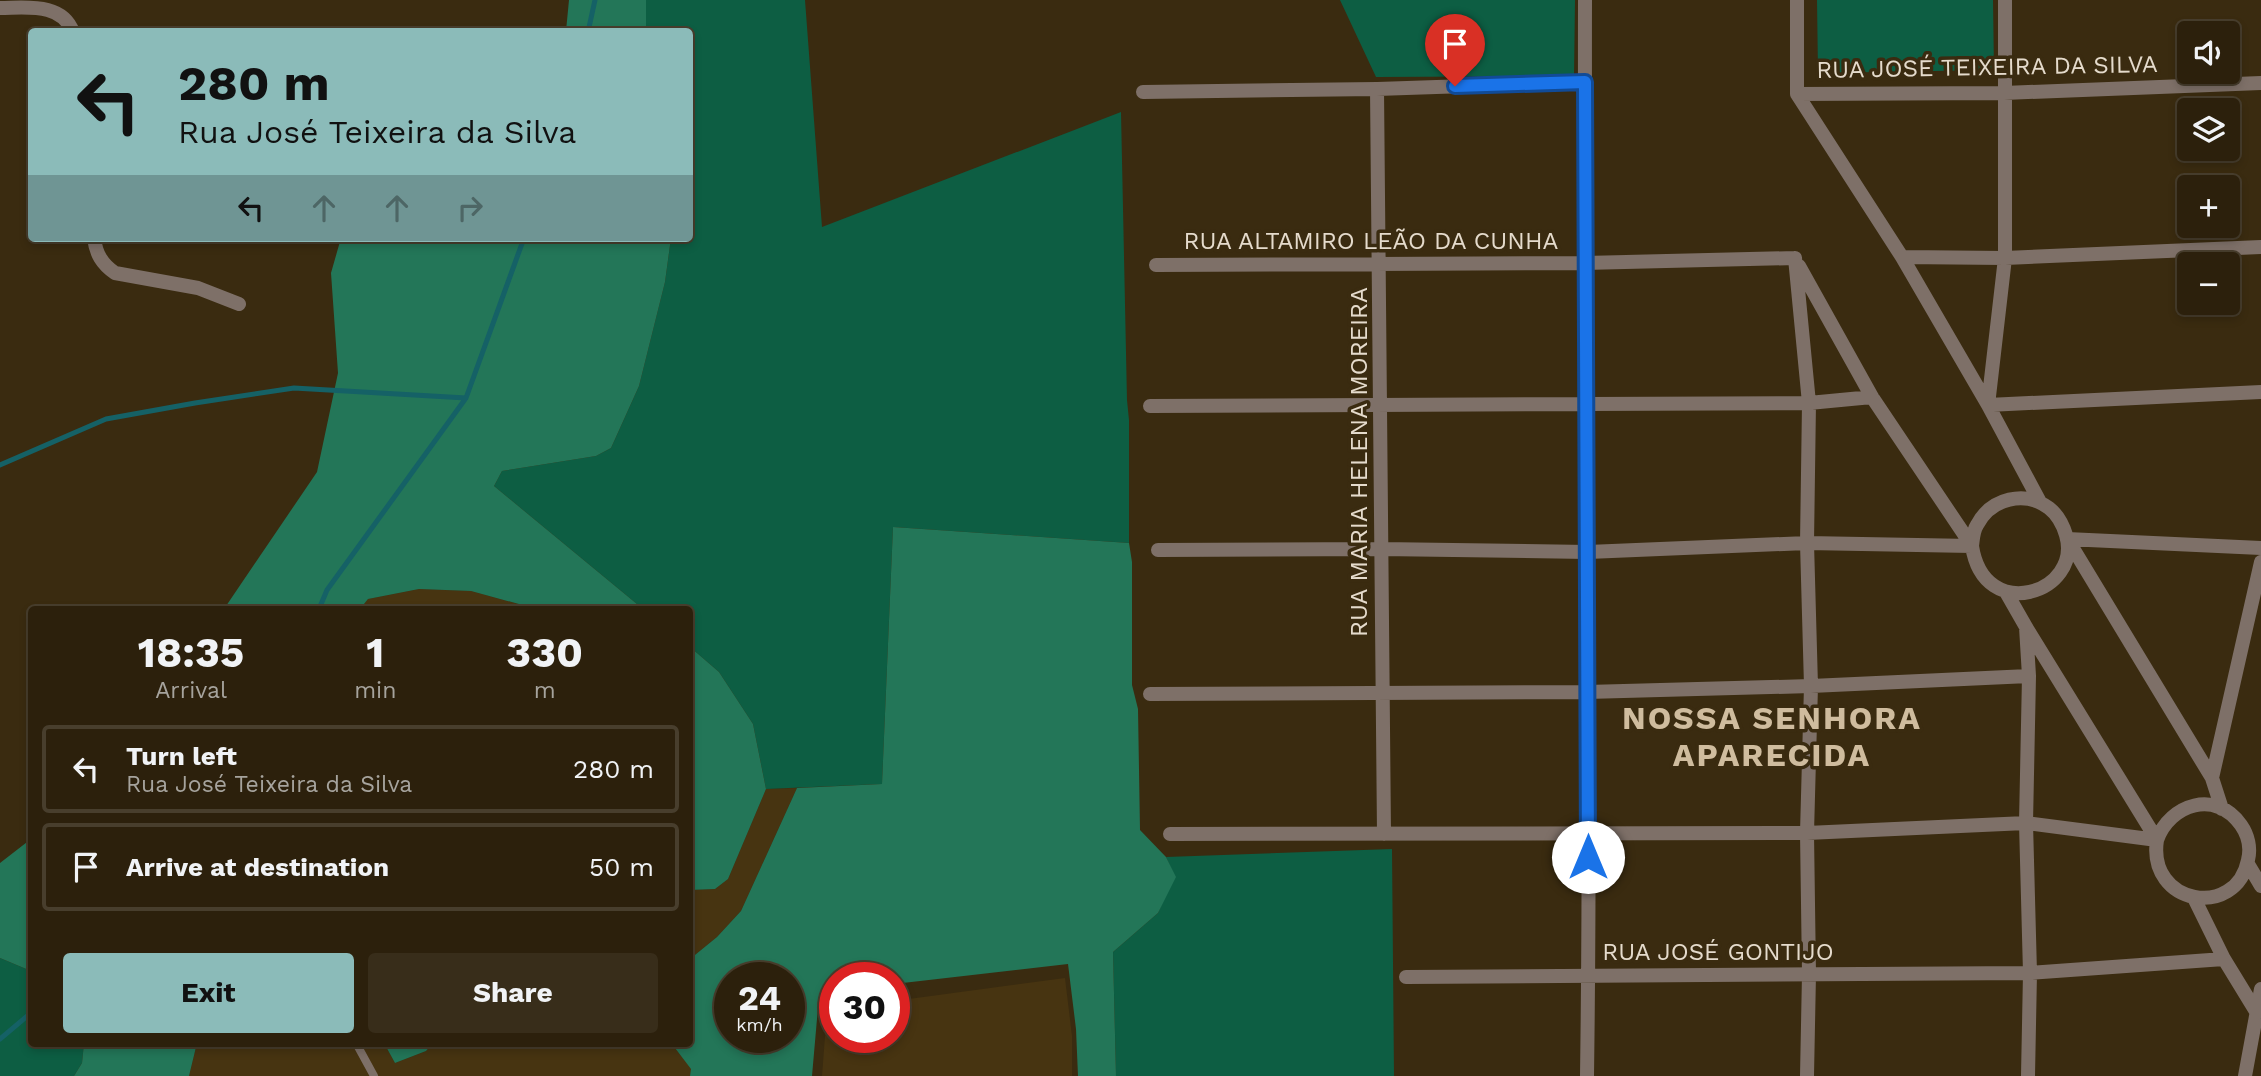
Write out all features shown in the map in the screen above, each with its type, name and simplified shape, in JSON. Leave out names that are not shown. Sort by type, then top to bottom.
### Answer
[{"type":"street","points":[[1585,0],[1587,1076]]},
{"type":"street","points":[[1797,0],[1797,94],[1902,257],[1988,405],[2040,502]]},
{"type":"street","points":[[1988,405],[2005,258],[2005,0]]},
{"type":"street","points":[[0,8],[46,8],[67,19],[70,28]]},
{"type":"street","points":[[1143,92],[1377,89],[1585,82]]},
{"type":"street","name":"RUA JOSÉ TEIXEIRA DA SILVA","points":[[1797,94],[2004,93],[2261,83]]},
{"type":"street","name":"RUA MARIA HELENA MOREIRA","points":[[1377,89],[1384,834]]},
{"type":"street","points":[[95,242],[101,259],[116,273],[198,288],[239,304]]},
{"type":"street","points":[[1902,257],[2005,258],[2261,247]]},
{"type":"street","points":[[1795,258],[1872,397],[1972,546]]},
{"type":"street","points":[[1795,258],[1809,403],[1807,543],[1811,685],[1807,833],[1807,1076]]},
{"type":"street","name":"RUA ALTAMIRO LEÃO DA CUNHA","points":[[1156,265],[1584,263],[1795,258]]},
{"type":"street","points":[[1988,405],[2261,392]]},
{"type":"street","points":[[1150,407],[1809,403],[1872,397]]},
{"type":"street","points":[[2022,498],[2040,502],[2053,511],[2063,524],[2067,553],[2063,566],[2056,577],[2033,592],[2006,592],[1981,575],[1974,561],[1972,546],[1975,527],[1987,511],[2003,501],[2022,498]]},
{"type":"street","points":[[2067,539],[2261,548]]},
{"type":"street","points":[[2067,539],[2213,778],[2222,809]]},
{"type":"street","points":[[1158,550],[1588,552],[1807,543],[1972,546]]},
{"type":"street","points":[[2213,778],[2261,562]]},
{"type":"street","points":[[2006,592],[2157,840]]},
{"type":"street","points":[[2026,627],[2029,676],[2026,823],[2030,973],[2028,1076]]},
{"type":"street","points":[[1150,694],[1587,692],[2029,676]]},
{"type":"street","points":[[2199,804],[2222,809],[2240,822],[2245,832],[2249,842],[2248,864],[2242,877],[2227,891],[2207,898],[2194,898],[2174,889],[2160,872],[2155,851],[2157,840],[2161,829],[2177,812],[2199,804]]},
{"type":"street","points":[[1170,834],[1807,833],[2026,823],[2157,840]]},
{"type":"street","points":[[2248,864],[2261,886]]},
{"type":"street","points":[[2194,898],[2224,959],[2257,1013]]},
{"type":"street","name":"RUA JOSÉ GONTIJO","points":[[1406,977],[2030,973],[2224,959]]},
{"type":"street","points":[[2245,1076],[2261,989]]},
{"type":"lane","points":[[358,1047],[374,1076]]},
{"type":"shaded area","points":[[419,589],[471,591],[526,606],[362,606],[368,599]]},
{"type":"shaded area","points":[[797,788],[741,911],[717,937],[693,957],[693,890],[715,889],[728,879],[766,789]]},
{"type":"shaded area","points":[[1065,978],[1072,1036],[1072,1076],[822,1076],[824,1053],[910,1053],[910,999]]},
{"type":"shaded area","points":[[196,1047],[386,1047],[395,1063],[426,1051],[430,1047],[673,1047],[692,1069],[690,1076],[189,1076]]},
{"type":"green space","points":[[569,0],[646,0],[646,28],[566,28]]},
{"type":"green space","points":[[646,0],[805,0],[822,227],[1121,112],[1129,420],[1129,543],[893,527],[882,784],[766,789],[753,724],[719,672],[693,650],[693,606],[639,606],[494,486],[502,471],[596,456],[611,448],[639,386],[665,282],[670,242],[693,242],[693,28],[646,28]]},
{"type":"green space","points":[[1340,0],[1575,0],[1574,76],[1376,77]]},
{"type":"green space","points":[[1817,0],[1993,0],[1994,70],[1818,73]]},
{"type":"green space","points":[[340,242],[670,242],[665,282],[639,386],[611,448],[596,456],[502,471],[494,486],[639,606],[526,606],[471,591],[419,589],[368,599],[362,606],[226,606],[317,472],[338,373],[331,273]]},
{"type":"green space","points":[[893,527],[1129,543],[1132,562],[1132,685],[1138,709],[1140,830],[1166,857],[1176,877],[1158,913],[1113,952],[1116,1076],[1078,1076],[1076,1029],[1068,964],[910,982],[910,962],[819,962],[812,1076],[690,1076],[691,1069],[673,1047],[693,1047],[693,957],[717,937],[741,911],[797,788],[882,784]]},
{"type":"green space","points":[[693,650],[719,672],[753,724],[766,789],[728,879],[715,889],[693,890]]},
{"type":"green space","points":[[28,841],[28,970],[0,958],[0,863]]},
{"type":"green space","points":[[1392,849],[1394,1076],[1116,1076],[1113,952],[1158,913],[1174,875],[1166,857]]},
{"type":"green space","points":[[0,958],[28,970],[28,1047],[84,1047],[82,1063],[74,1076],[0,1076]]},
{"type":"green space","points":[[84,1047],[196,1047],[189,1076],[74,1076],[82,1063]]},
{"type":"green space","points":[[386,1047],[430,1047],[426,1051],[395,1063]]},
{"type":"waterway","points":[[589,28],[595,0]]},
{"type":"waterway","points":[[320,606],[327,590],[466,398],[523,242]]},
{"type":"waterway","points":[[0,465],[106,419],[294,388],[466,398]]},
{"type":"waterway","points":[[0,1039],[28,1015]]},
{"type":"district","name":"NOSSA SENHORA APARECIDA","points":[[1772,736]]},
{"type":"route","points":[[1455,86],[1585,82],[1588,857]]}]
